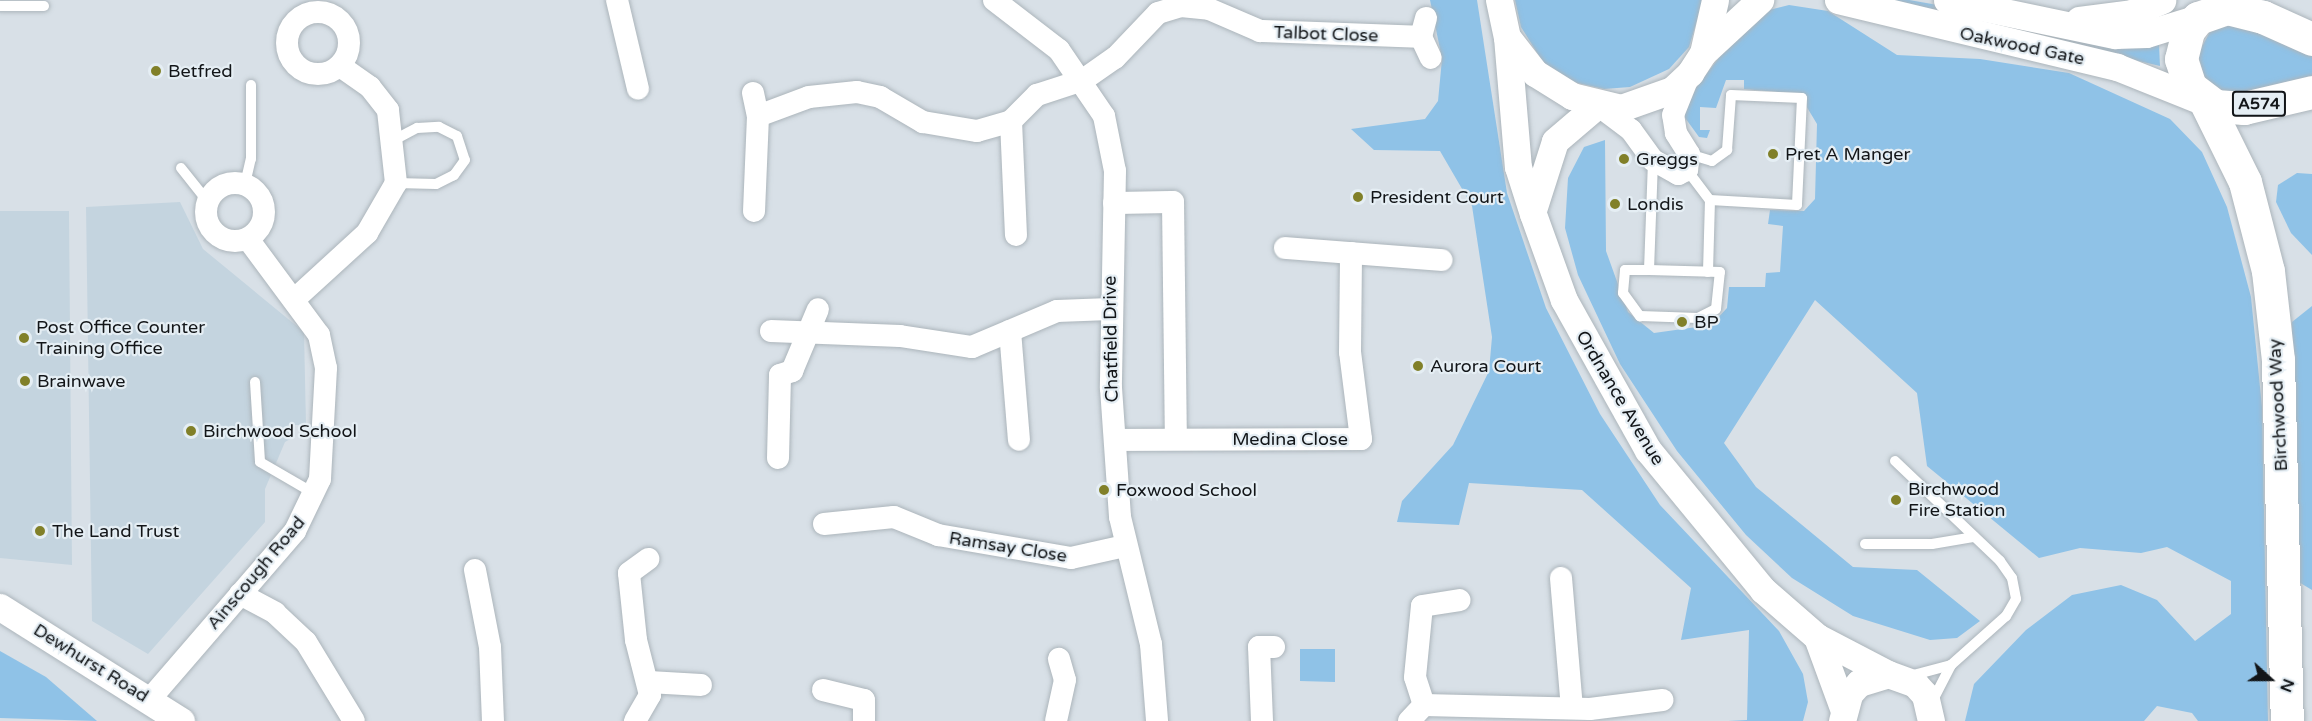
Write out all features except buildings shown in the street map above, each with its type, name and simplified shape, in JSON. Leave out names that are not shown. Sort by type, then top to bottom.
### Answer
[{"type":"main road","points":[[2203,11],[2243,9],[2312,39]]},
{"type":"main road","name":"A574","points":[[2203,11],[2188,31],[2181,59],[2183,74],[2204,102],[2244,108],[2312,92]]},
{"type":"main road","name":"Birchwood Way","points":[[2204,102],[2245,182],[2268,271],[2278,360],[2287,721]]},
{"type":"street","points":[[617,0],[638,90]]},
{"type":"street","name":"Chatfield Drive","points":[[994,0],[1059,50],[1083,80],[1104,116],[1115,171],[1110,309],[1115,440],[1125,546],[1150,644],[1156,721]]},
{"type":"street","name":"Ordnance Avenue","points":[[1499,0],[1507,38],[1518,167],[1533,214],[1564,300],[1648,450],[1756,582],[1817,637],[1896,675],[1920,690],[1930,714]]},
{"type":"street","points":[[1507,38],[1551,86],[1598,106],[1631,130],[1653,160],[1667,171],[1688,162],[1673,115],[1696,63],[1715,0]]},
{"type":"street","points":[[1533,214],[1555,141],[1598,106],[1647,102],[1696,63],[1760,0]]},
{"type":"street","name":"Oakwood Gate","points":[[1838,0],[2117,67],[2204,102]]},
{"type":"street","name":"Oakwood Gate","points":[[1947,0],[2036,21],[2115,35],[2146,34],[2203,11]]},
{"type":"street","points":[[2036,21],[2116,15],[2162,0]]},
{"type":"street","name":"Talbot Close","points":[[1011,121],[1037,95],[1083,80],[1115,58],[1158,13],[1181,6],[1209,9],[1260,31],[1424,27],[1431,58]]},
{"type":"street","points":[[297,297],[367,233],[396,183],[394,140],[388,111],[370,87],[340,66]]},
{"type":"street","points":[[758,116],[809,97],[857,92],[880,97],[944,129],[977,131],[1011,121],[1017,235]]},
{"type":"street","points":[[753,93],[758,116],[754,210]]},
{"type":"street","points":[[227,184],[245,184],[260,195],[265,214],[248,239],[219,237],[207,220],[208,202],[227,184]]},
{"type":"street","points":[[1114,203],[1173,202],[1176,439]]},
{"type":"street","name":"Ainscough Road","points":[[150,699],[295,531],[315,494],[322,462],[325,360],[319,335],[297,297],[268,271],[248,239]]},
{"type":"street","points":[[1285,249],[1442,260]]},
{"type":"street","name":"Medina Close","points":[[1115,440],[1361,439],[1350,352],[1351,253]]},
{"type":"street","points":[[778,458],[780,375],[792,371],[812,333],[818,309]]},
{"type":"street","points":[[771,331],[900,336],[949,347],[972,346],[1057,311],[1110,309]]},
{"type":"street","points":[[1010,331],[1019,440]]},
{"type":"street","name":"Ramsay Close","points":[[824,524],[895,508],[938,535],[1062,557],[1125,546]]},
{"type":"street","points":[[635,721],[650,695],[649,682],[636,640],[629,573],[648,559]]},
{"type":"street","points":[[475,570],[490,647],[493,721]]},
{"type":"street","points":[[1570,587],[1585,713]]},
{"type":"street","points":[[240,594],[275,613],[306,642],[354,721]]},
{"type":"street","points":[[1460,600],[1422,606],[1415,677],[1416,713],[1497,715],[1585,713],[1662,700]]},
{"type":"street","name":"Dewhurst Road","points":[[0,607],[150,699],[181,721]]},
{"type":"street","name":"Ordnance Avenue","points":[[1817,637],[1842,717]]},
{"type":"street","points":[[1262,721],[1259,647],[1274,647]]},
{"type":"street","points":[[1056,721],[1065,680],[1059,659]]},
{"type":"street","points":[[1842,717],[1859,683],[1896,675]]},
{"type":"street","points":[[649,682],[701,685]]},
{"type":"street","points":[[823,690],[864,700],[864,721]]},
{"type":"lane","points":[[0,6],[44,6]]},
{"type":"lane","points":[[245,184],[251,159],[251,84]]},
{"type":"lane","points":[[1708,272],[1710,201],[1688,162],[1712,161],[1727,150],[1731,95],[1802,98],[1797,205],[1710,201]]},
{"type":"lane","points":[[394,140],[417,128],[439,127],[457,136],[465,160],[454,175],[436,184],[396,183]]},
{"type":"lane","points":[[1649,270],[1653,160]]},
{"type":"lane","points":[[181,168],[208,202]]},
{"type":"lane","points":[[1625,270],[1708,272],[1720,272],[1719,303],[1712,314],[1640,316],[1623,293],[1625,270]]},
{"type":"lane","points":[[255,382],[260,462],[315,494]]},
{"type":"lane","points":[[1895,461],[1974,537],[2012,578],[2016,599],[2006,616],[1951,665],[1930,714]]},
{"type":"lane","points":[[1865,544],[1903,546],[1974,537]]},
{"type":"lane","points":[[1896,675],[1951,665]]},
{"type":"shaded area","points":[[1430,0],[1477,0],[1507,193],[1546,308],[1600,414],[1660,505],[1779,631],[1803,674],[1808,702],[1803,721],[1728,721],[1747,720],[1749,630],[1681,640],[1691,588],[1582,490],[1469,483],[1459,525],[1397,522],[1402,501],[1453,445],[1489,371],[1492,337],[1472,206],[1440,151],[1374,150],[1351,129],[1425,119],[1438,101],[1442,59]]},
{"type":"shaded area","points":[[1515,0],[1703,0],[1689,47],[1669,69],[1630,87],[1604,89],[1569,81],[1544,64],[1521,27]]},
{"type":"shaded area","points":[[1879,0],[1909,0],[2159,44],[2160,66]]},
{"type":"shaded area","points":[[1789,5],[1828,11],[1897,55],[1980,59],[2069,73],[2170,119],[2202,152],[2227,207],[2251,297],[2262,407],[2268,721],[2198,721],[2192,713],[2157,706],[2144,721],[1965,721],[1974,684],[2026,630],[2072,595],[2121,585],[2157,600],[2195,641],[2231,614],[2231,581],[2167,547],[2141,553],[2080,548],[2039,558],[1927,466],[1917,393],[1815,300],[1724,443],[1756,487],[1853,567],[1917,570],[1980,621],[1957,638],[1930,640],[1853,616],[1792,578],[1746,535],[1677,451],[1620,364],[1578,275],[1565,228],[1568,178],[1584,147],[1605,140],[1606,251],[1628,312],[1654,333],[1711,325],[1727,308],[1729,287],[1765,287],[1766,273],[1780,272],[1783,226],[1768,224],[1770,210],[1804,211],[1815,199],[1817,124],[1799,94],[1744,89],[1744,80],[1726,80],[1716,108],[1700,107],[1700,130],[1710,130],[1707,138],[1699,137],[1683,115],[1697,86],[1740,31],[1765,11]]},
{"type":"shaded area","points":[[2233,21],[2312,53],[2312,80],[2240,95],[2224,93],[2204,78],[2198,54],[2212,28]]},
{"type":"shaded area","points":[[2297,173],[2312,174],[2312,255],[2291,233],[2276,202],[2278,185]]},
{"type":"shaded area","name":"Birchwood School","points":[[180,202],[203,249],[304,332],[306,425],[292,425],[292,438],[285,442],[265,489],[265,522],[148,654],[92,621],[86,207]]},
{"type":"shaded area","points":[[0,211],[69,211],[72,565],[0,558]]},
{"type":"shaded area","points":[[2312,306],[2312,590],[2297,581],[2292,322]]},
{"type":"shaded area","points":[[1300,649],[1335,649],[1335,682],[1300,681]]},
{"type":"shaded area","points":[[0,651],[46,677],[97,721],[0,718]]},
{"type":"place","name":"Betfred","points":[[156,71]]},
{"type":"place","name":"Pret A Manger","points":[[1773,154]]},
{"type":"place","name":"Greggs","points":[[1624,159]]},
{"type":"place","name":"President Court","points":[[1358,197]]},
{"type":"place","name":"Londis","points":[[1615,204]]},
{"type":"place","name":"BP","points":[[1682,322]]},
{"type":"place","name":"Post Office Counter Training Office","points":[[24,338]]},
{"type":"place","name":"Aurora Court","points":[[1418,366]]},
{"type":"place","name":"Brainwave","points":[[25,381]]},
{"type":"place","name":"Birchwood School","points":[[191,431]]},
{"type":"place","name":"Foxwood School","points":[[1104,490]]},
{"type":"place","name":"Birchwood Fire Station","points":[[1896,500]]},
{"type":"place","name":"The Land Trust","points":[[40,531]]}]
